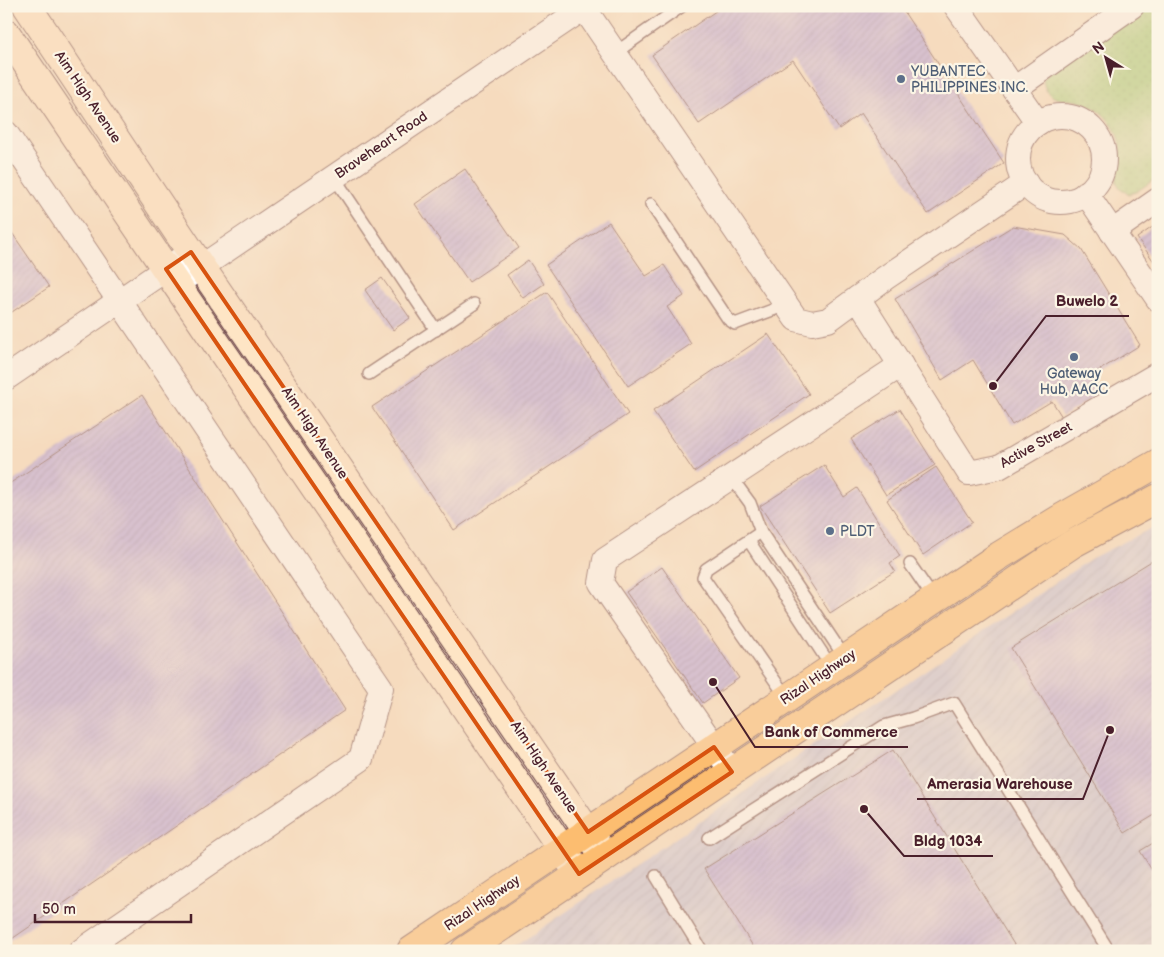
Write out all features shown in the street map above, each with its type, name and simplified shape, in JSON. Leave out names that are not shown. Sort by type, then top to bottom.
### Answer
[{"type":"main road","name":"Rizal Highway","points":[[411,951],[934,599],[1062,517],[1158,463]]},
{"type":"main road","points":[[465,951],[1072,544],[1158,498]]},
{"type":"street","name":"Aim High Avenue","points":[[27,6],[196,259],[605,857]]},
{"type":"street","points":[[956,6],[1038,123]]},
{"type":"street","points":[[1014,89],[1132,6]]},
{"type":"street","name":"Braveheart Road","points":[[6,378],[120,300],[171,277],[196,259],[334,177],[586,7]]},
{"type":"street","points":[[586,7],[615,53],[796,319],[812,322],[828,320],[1026,183]]},
{"type":"street","points":[[6,33],[579,874]]},
{"type":"street","points":[[1066,116],[1080,120],[1092,128],[1100,140],[1104,154],[1103,169],[1096,183],[1086,193],[1074,200],[1061,202],[1047,200],[1035,193],[1026,183],[1020,171],[1018,157],[1021,144],[1028,132],[1038,123],[1051,117],[1066,116]]},
{"type":"street","points":[[6,133],[381,688],[361,759],[81,951]]},
{"type":"street","points":[[1086,193],[1158,298]]},
{"type":"street","points":[[1112,232],[1158,200]]},
{"type":"street","points":[[732,772],[601,583],[605,560],[901,365],[858,298]]},
{"type":"street","name":"Active Street","points":[[901,365],[969,473],[999,467],[1158,374]]},
{"type":"lane","points":[[615,53],[682,6]]},
{"type":"lane","points":[[334,177],[436,330]]},
{"type":"lane","points":[[651,204],[728,319],[735,324],[786,305]]},
{"type":"lane","points":[[369,374],[474,304]]},
{"type":"lane","points":[[731,477],[750,503],[760,532],[839,663]]},
{"type":"lane","points":[[760,532],[706,569],[703,576],[787,698]]},
{"type":"lane","points":[[749,541],[839,663]]},
{"type":"lane","points":[[910,564],[934,599]]},
{"type":"lane","points":[[709,838],[884,726],[954,703],[1109,951]]},
{"type":"lane","points":[[656,876],[702,951]]},
{"type":"highlighted area","points":[[191,252],[588,832],[714,747],[732,772],[579,874],[166,269]]},
{"type":"shaded area","points":[[1158,525],[1158,951],[508,951],[1092,558]]},
{"type":"green space","points":[[1144,6],[1158,6],[1158,177],[1136,192],[1128,194],[1120,188],[1116,181],[1120,164],[1120,151],[1118,139],[1111,124],[1093,107],[1075,100],[1058,99],[1050,95],[1043,80],[1047,73]]},
{"type":"building","points":[[723,6],[900,6],[1004,163],[928,214],[861,113],[839,129],[793,60],[699,124],[652,55]]},
{"type":"building","points":[[465,169],[519,248],[469,282],[415,204]]},
{"type":"building","points":[[609,222],[646,276],[664,265],[684,296],[667,307],[691,344],[628,386],[546,265]]},
{"type":"building","points":[[1158,223],[1158,267],[1137,238]]},
{"type":"building","points":[[6,224],[49,287],[6,316]]},
{"type":"building","points":[[1013,226],[1065,235],[1081,249],[1140,345],[1090,376],[1101,393],[1062,417],[1052,401],[1012,425],[973,360],[942,380],[895,299]]},
{"type":"building","points":[[528,260],[544,284],[523,298],[507,275]]},
{"type":"building","points":[[382,278],[410,318],[393,330],[365,290]]},
{"type":"building","points":[[547,292],[628,414],[454,530],[372,407]]},
{"type":"building","points":[[768,334],[809,394],[694,472],[653,411]]},
{"type":"building","points":[[142,395],[345,710],[6,943],[6,486]]},
{"type":"building","points":[[900,409],[935,465],[886,495],[851,439]]},
{"type":"building","name":"PLDT","points":[[824,465],[844,497],[857,488],[900,556],[890,563],[895,571],[830,613],[760,506]]},
{"type":"building","points":[[936,467],[972,522],[923,555],[887,500]]},
{"type":"building","points":[[1158,557],[1158,813],[1125,833],[1011,648]]},
{"type":"building","points":[[662,567],[739,678],[703,703],[626,592]]},
{"type":"building","points":[[893,750],[1018,951],[756,951],[704,869]]},
{"type":"building","points":[[1158,840],[1158,880],[1140,851]]},
{"type":"place","name":"YUBANTEC PHILIPPINES INC.","points":[[901,79]]},
{"type":"place","name":"Gateway Hub, AACC","points":[[1074,357]]},
{"type":"place","name":"Buwelo 2","points":[[993,386]]},
{"type":"place","name":"PLDT","points":[[830,531]]},
{"type":"place","name":"Bank of Commerce","points":[[713,682]]},
{"type":"place","name":"Amerasia Warehouse","points":[[1110,730]]},
{"type":"place","name":"Bldg 1034","points":[[864,809]]}]
